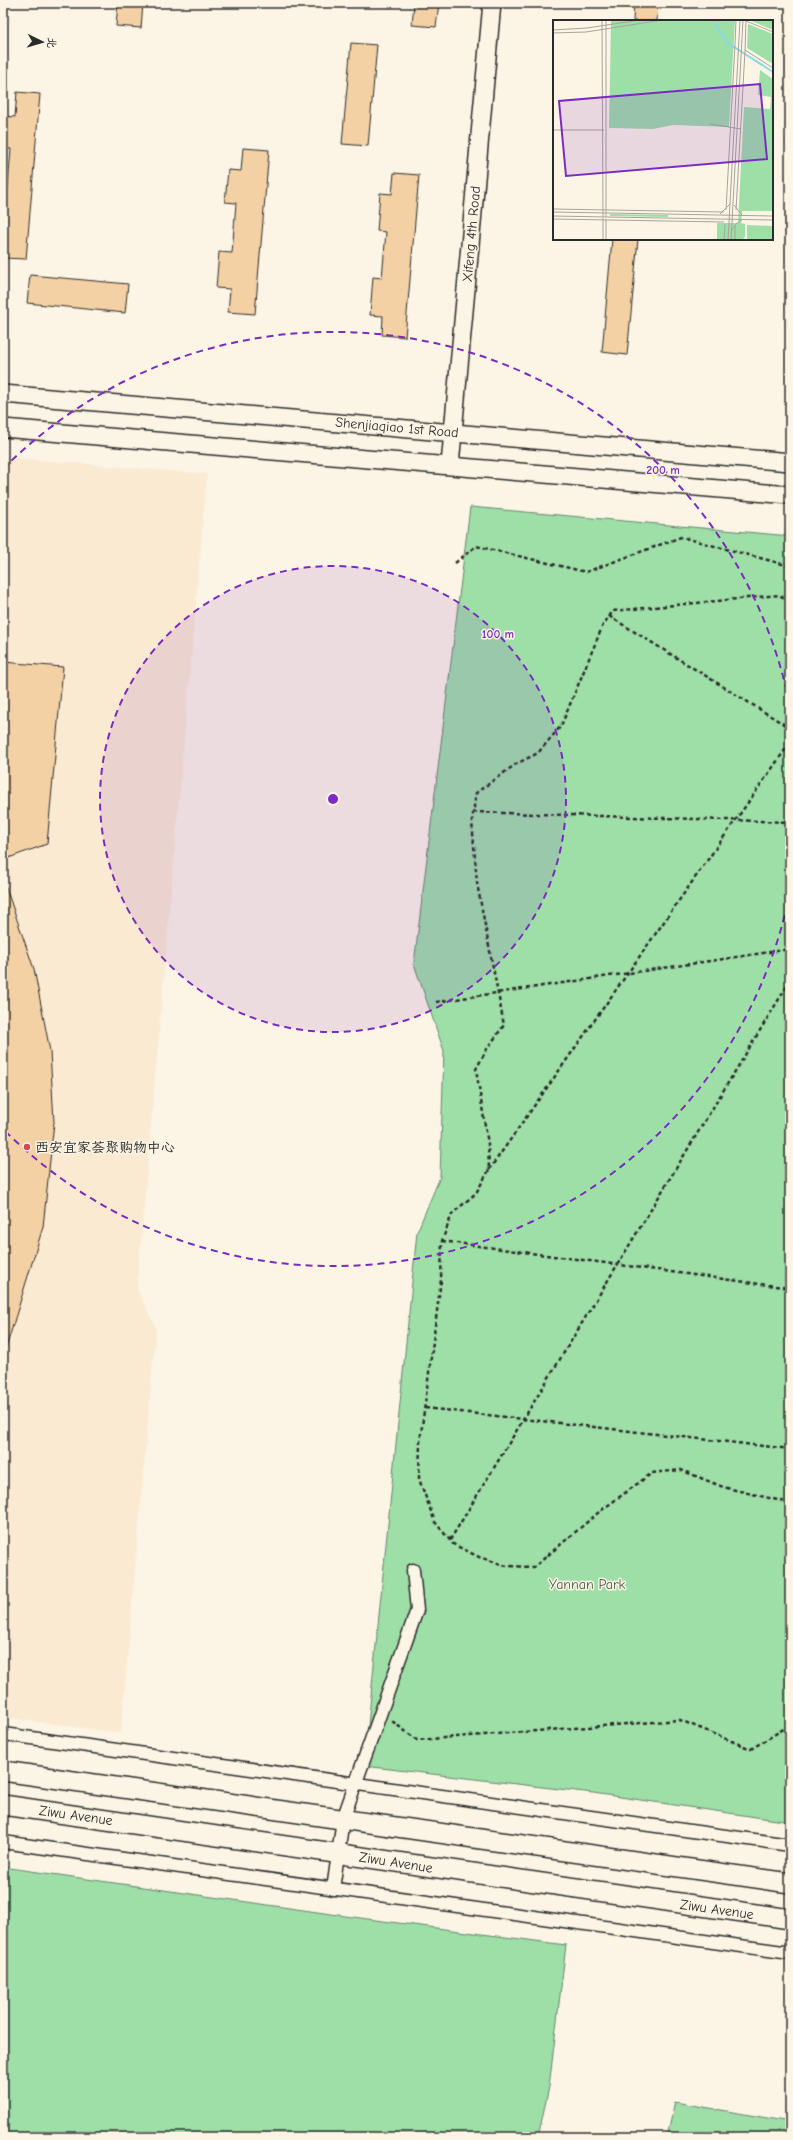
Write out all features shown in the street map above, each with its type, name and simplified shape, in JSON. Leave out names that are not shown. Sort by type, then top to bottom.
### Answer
[{"type":"main road","name":"Xifeng 4th Road","points":[[450,466],[492,3]]},
{"type":"main road","name":"Shenjiaqiao 1st Road","points":[[3,394],[790,462]]},
{"type":"main road","points":[[3,428],[790,495]]},
{"type":"main road","points":[[3,1771],[790,1883]]},
{"type":"main road","name":"Ziwu Avenue","points":[[3,1805],[790,1919]]},
{"type":"street","points":[[333,1889],[343,1819],[417,1610],[413,1570]]},
{"type":"street","points":[[3,1734],[790,1845]]},
{"type":"street","points":[[3,1842],[790,1954]]},
{"type":"path","points":[[455,563],[476,546],[586,572],[681,537],[790,566]]},
{"type":"path","points":[[489,1170],[488,1144],[476,1069],[487,1049],[504,1025],[499,992],[477,883],[472,821],[476,793],[516,764],[538,753],[561,726],[603,625],[613,611],[711,602],[750,596],[779,595],[790,601]]},
{"type":"path","points":[[609,616],[790,728]]},
{"type":"path","points":[[790,743],[489,1170],[476,1193],[452,1214],[442,1241],[441,1280],[420,1442],[419,1479],[435,1522],[453,1544],[479,1557],[507,1566],[534,1567],[599,1512],[652,1473],[681,1470],[723,1487],[790,1503]]},
{"type":"path","points":[[473,812],[790,822]]},
{"type":"path","points":[[436,1002],[790,949]]},
{"type":"path","points":[[450,1540],[790,982]]},
{"type":"path","points":[[442,1241],[790,1288]]},
{"type":"path","points":[[425,1408],[790,1449]]},
{"type":"path","points":[[390,1720],[417,1740],[680,1720],[751,1749],[790,1725]]},
{"type":"shaded area","points":[[3,457],[207,474],[137,1289],[156,1328],[121,1733],[3,1717]]},
{"type":"green space","name":"Yannan Park","points":[[470,507],[790,536],[790,1822],[593,1793],[364,1766],[417,1232],[440,1177],[444,1051],[414,964]]},
{"type":"green space","points":[[3,1867],[345,1916],[566,1945],[549,2087],[538,2137],[3,2137]]},
{"type":"green space","points":[[675,2102],[790,2122],[790,2137],[667,2137]]},
{"type":"building","points":[[118,3],[143,3],[141,28],[116,26]]},
{"type":"building","points":[[414,3],[439,3],[436,27],[412,25]]},
{"type":"building","points":[[634,3],[658,3],[657,20],[633,20]]},
{"type":"building","points":[[351,43],[377,45],[368,146],[342,144]]},
{"type":"building","points":[[17,92],[40,94],[26,259],[3,258],[3,198],[7,198],[11,149],[3,149],[3,116],[15,117]]},
{"type":"building","points":[[243,148],[269,150],[255,314],[228,312],[230,289],[216,288],[219,252],[232,253],[236,203],[225,202],[228,170],[241,171]]},
{"type":"building","points":[[394,173],[419,175],[405,337],[382,335],[383,316],[370,315],[373,277],[382,278],[386,232],[377,231],[380,193],[392,194]]},
{"type":"building","points":[[612,240],[638,240],[627,355],[602,352]]},
{"type":"building","points":[[30,275],[128,284],[125,313],[27,303]]},
{"type":"building","points":[[3,662],[63,667],[47,844],[3,860]]},
{"type":"building","name":"西安宜家荟聚购物中心","points":[[5,885],[34,969],[50,1051],[54,1122],[43,1227],[6,1348],[3,1347],[3,886]]},
{"type":"place","name":"西安宜家荟聚购物中心","points":[[27,1147]]}]
